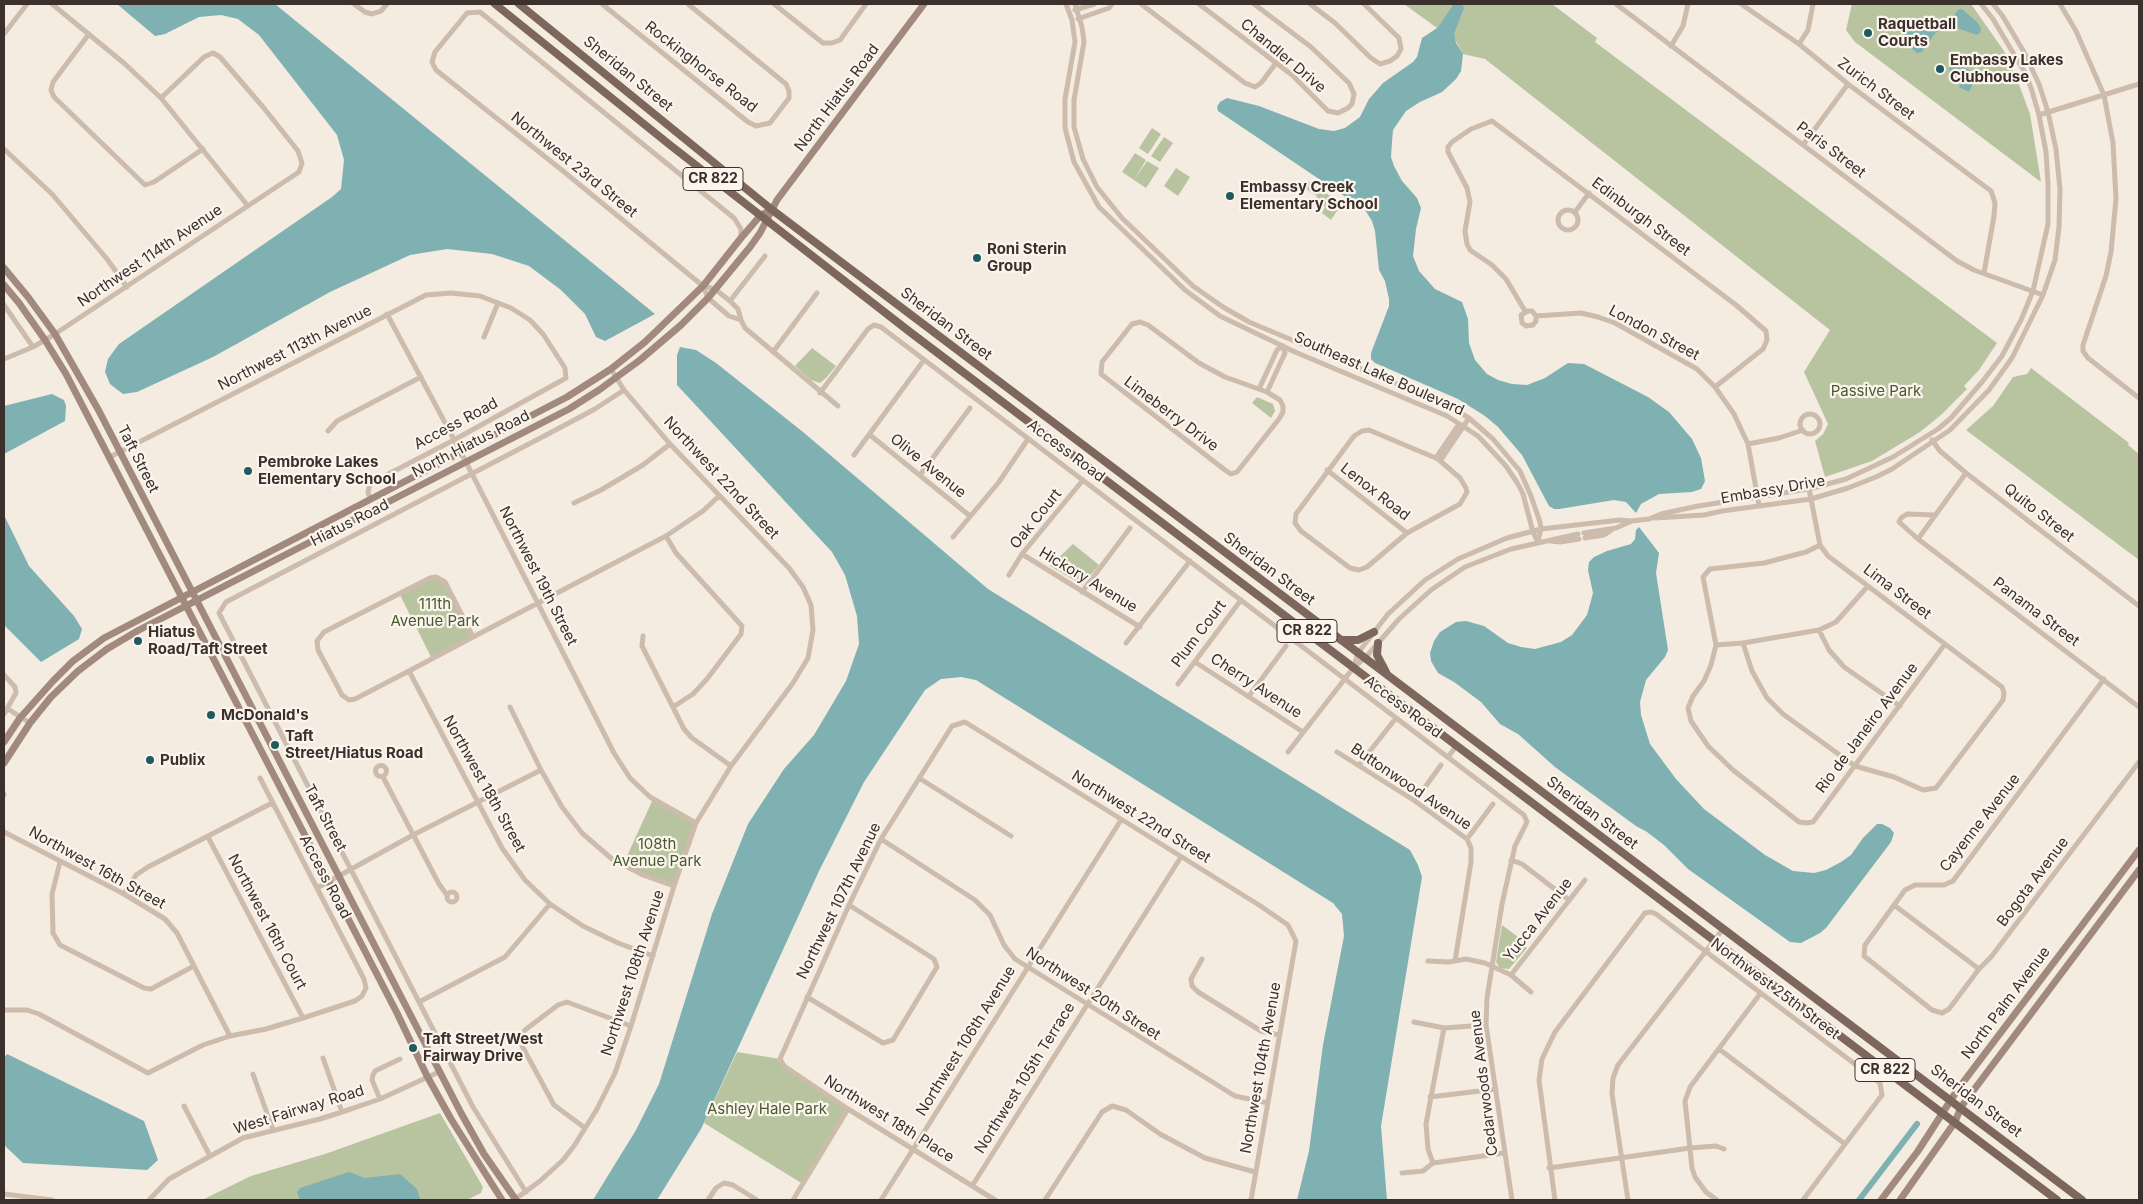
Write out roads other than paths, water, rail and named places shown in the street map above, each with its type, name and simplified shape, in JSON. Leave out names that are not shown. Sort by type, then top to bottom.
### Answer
[{"type":"main road","name":"Sheridan Street","points":[[495,4],[760,216],[934,350],[2057,1200]]},
{"type":"main road","name":"Sheridan Street","points":[[519,4],[771,209],[1722,929],[1951,1099],[2082,1200]]},
{"type":"main road","name":"North Hiatus Road","points":[[4,763],[30,723],[58,690],[78,671],[107,649],[139,630],[569,409],[616,378],[681,325],[708,298],[750,247],[767,220],[771,209],[924,4]]},
{"type":"main road","name":"North Hiatus Road","points":[[4,742],[20,718],[73,662],[104,638],[567,397],[611,369],[645,342],[703,286],[740,238],[760,216],[771,209]]},
{"type":"main road","name":"Taft Street","points":[[4,268],[55,334],[120,452],[439,1072],[484,1154],[515,1200]]},
{"type":"main road","name":"Taft Street","points":[[4,285],[46,340],[66,374],[428,1076],[451,1119],[502,1200]]},
{"type":"main road","points":[[934,350],[942,338]]},
{"type":"main road","points":[[132,500],[142,495]]},
{"type":"main road","points":[[1145,509],[1153,498]]},
{"type":"main road","points":[[256,558],[261,568]]},
{"type":"main road","points":[[1340,640],[1358,640],[1374,632]]},
{"type":"main road","points":[[1378,643],[1377,655],[1388,676]]},
{"type":"main road","points":[[230,689],[240,685]]},
{"type":"main road","points":[[260,748],[270,743]]},
{"type":"main road","name":"North Palm Avenue","points":[[1881,1200],[1918,1151],[1951,1099],[2139,850]]},
{"type":"main road","name":"North Palm Avenue","points":[[1900,1200],[1955,1122],[1961,1107],[2139,870]]},
{"type":"street","points":[[4,34],[26,4]]},
{"type":"street","points":[[52,4],[161,98],[248,206]]},
{"type":"street","points":[[354,4],[365,12],[372,14],[381,11],[386,4]]},
{"type":"street","name":"Rockinghorse Road","points":[[602,4],[748,122],[756,126],[770,124],[789,98],[786,84],[688,4]]},
{"type":"street","points":[[774,4],[823,43],[832,43],[840,40],[863,5]]},
{"type":"street","name":"Southeast Lake Boulevard","points":[[1066,4],[1072,20],[1075,42],[1065,100],[1065,128],[1074,162],[1099,207],[1195,298],[1238,325],[1430,408],[1463,425],[1491,448],[1510,472],[1523,494],[1533,532],[1538,542]]},
{"type":"street","points":[[1070,12],[1076,6],[1094,4]]},
{"type":"street","points":[[1072,20],[1109,8],[1112,4]]},
{"type":"street","points":[[1141,4],[1245,83],[1256,87],[1261,84],[1276,63]]},
{"type":"street","name":"Chandler Drive","points":[[1199,4],[1276,63],[1328,111],[1344,112],[1352,104],[1354,94],[1349,84],[1311,47],[1254,4]]},
{"type":"street","points":[[1310,4],[1335,23],[1380,64],[1396,56],[1401,49],[1399,38],[1364,4]]},
{"type":"street","name":"Paris Street","points":[[1616,4],[1957,261],[1974,270],[2043,295]]},
{"type":"street","points":[[1671,46],[1683,26],[1688,4]]},
{"type":"street","name":"Zurich Street","points":[[1741,4],[1799,44],[1848,84],[1991,191],[1994,196],[1994,216],[1984,273]]},
{"type":"street","points":[[1799,44],[1808,30],[1813,4]]},
{"type":"street","name":"Embassy Drive","points":[[1649,519],[1661,514],[1698,506],[1809,489],[1846,479],[1874,467],[1928,436],[1951,418],[1992,369],[2022,320],[2033,291],[2048,224],[2046,152],[2039,115],[2029,83],[1993,19],[1981,4]]},
{"type":"street","name":"Embassy Drive","points":[[1362,656],[1374,632],[1388,614],[1410,592],[1458,559],[1507,538],[1542,529],[1620,520],[1632,521],[1704,515],[1811,499],[1876,477],[1933,443],[1957,424],[1989,390],[2012,358],[2043,295],[2054,260],[2059,227],[2060,189],[2056,149],[2048,112],[2024,52],[2002,14],[1993,4]]},
{"type":"street","points":[[2060,4],[2076,30],[2104,95],[2113,143],[2116,199],[2111,252],[2106,276],[2083,345],[2083,351],[2088,358],[2139,398]]},
{"type":"street","name":"Southeast Lake Boulevard","points":[[1076,6],[1084,42],[1074,100],[1074,127],[1083,159],[1097,187],[1122,218],[1193,286],[1249,322],[1445,404],[1469,418],[1493,439],[1520,471],[1542,529]]},
{"type":"street","name":"Northwest 23rd Street","points":[[703,286],[563,170],[436,70],[432,62],[435,52],[467,13],[480,12],[734,218],[741,229],[740,238]]},
{"type":"street","points":[[89,34],[53,82],[51,90],[54,97],[145,185],[154,182],[203,149]]},
{"type":"street","name":"Northwest 114th Avenue","points":[[4,359],[46,340],[299,172],[302,162],[298,151],[264,107],[220,57],[213,53],[204,57],[161,98]]},
{"type":"street","points":[[1986,58],[2004,66],[2012,64],[2017,60]]},
{"type":"street","points":[[1803,145],[1848,84]]},
{"type":"street","points":[[2039,115],[2139,84]]},
{"type":"street","name":"London Street","points":[[1492,121],[1471,129],[1452,142],[1448,147],[1448,152],[1467,188],[1470,202],[1465,230],[1467,244],[1470,250],[1492,265],[1506,279],[1525,312]]},
{"type":"street","name":"Edinburgh Street","points":[[1492,121],[1758,322],[1766,331],[1767,340],[1762,349],[1715,387]]},
{"type":"street","points":[[4,149],[52,194],[108,259],[127,287]]},
{"type":"street","points":[[1575,212],[1589,193]]},
{"type":"street","points":[[730,301],[765,256]]},
{"type":"street","points":[[703,286],[715,289],[730,301],[738,309],[741,320],[746,328],[820,393],[838,406]]},
{"type":"street","points":[[703,286],[708,298],[729,316],[741,320]]},
{"type":"street","name":"Northwest 113th Avenue","points":[[110,457],[426,295],[451,293],[480,296],[498,303]]},
{"type":"street","points":[[772,352],[817,293]]},
{"type":"street","points":[[484,337],[498,303]]},
{"type":"street","name":"Access Road","points":[[371,499],[368,487],[373,482],[566,378],[565,368],[544,334],[530,320],[511,308],[498,303]]},
{"type":"street","points":[[4,305],[33,347]]},
{"type":"street","name":"London Street","points":[[1532,311],[1536,316],[1536,321],[1533,325],[1526,326],[1522,322],[1521,318],[1525,312],[1532,311]]},
{"type":"street","name":"London Street","points":[[1536,316],[1581,313],[1615,323],[1697,369],[1715,387],[1734,414],[1748,444],[1759,506]]},
{"type":"street","name":"Northwest 19th Street","points":[[387,314],[461,452],[614,753],[630,778],[650,797],[696,823]]},
{"type":"street","name":"Limeberry Drive","points":[[1259,389],[1225,377],[1199,363],[1148,325],[1140,322],[1132,324],[1102,362],[1100,370],[1104,378],[1231,474],[1237,472],[1283,412],[1280,400],[1267,392]]},
{"type":"street","name":"Access Road","points":[[820,393],[868,329],[874,325],[881,327],[1448,756],[1527,818]]},
{"type":"street","points":[[1283,346],[1285,353],[1267,392],[1259,389],[1277,350],[1283,346],[1287,337]]},
{"type":"street","points":[[854,456],[924,360]]},
{"type":"street","name":"Northwest 22nd Street","points":[[611,369],[624,390],[670,444],[789,568],[803,586],[811,605]]},
{"type":"street","points":[[328,431],[337,421],[420,377]]},
{"type":"street","name":"Hiatus Road","points":[[220,609],[226,602],[595,409],[624,390]]},
{"type":"street","points":[[920,475],[970,408]]},
{"type":"street","points":[[1438,459],[1462,430],[1463,425],[1469,418]]},
{"type":"street","points":[[1369,430],[1438,459],[1460,478],[1466,488],[1466,496],[1460,504],[1407,533],[1367,567],[1359,570],[1350,568],[1301,531],[1295,523],[1296,514],[1301,505],[1354,436],[1362,431],[1369,430]]},
{"type":"street","points":[[1748,444],[1803,430]]},
{"type":"street","name":"Olive Avenue","points":[[870,435],[970,516]]},
{"type":"street","name":"Quito Street","points":[[1928,436],[1940,451],[1966,473],[2139,606]]},
{"type":"street","points":[[953,537],[999,482],[1028,439]]},
{"type":"street","points":[[574,504],[643,465],[670,444]]},
{"type":"street","name":"Lenox Road","points":[[1327,470],[1407,533]]},
{"type":"street","points":[[1918,538],[1966,473]]},
{"type":"street","name":"Oak Court","points":[[1009,575],[1022,554],[1083,480]]},
{"type":"street","points":[[1809,489],[1820,545],[1806,552],[1764,563],[1710,569],[1703,577],[1716,645],[1744,643],[1819,630],[1836,622],[1868,586]]},
{"type":"street","points":[[473,637],[445,582],[436,578],[430,578],[324,632],[317,641],[318,650],[342,695],[349,700],[409,671],[666,536],[703,511],[720,496]]},
{"type":"street","name":"Panama Street","points":[[1934,515],[1907,514],[1900,518],[1899,522],[2139,707]]},
{"type":"street","name":"Embassy Drive","points":[[1362,656],[1378,643],[1399,619],[1431,590],[1465,567],[1511,548],[1548,540],[1604,535],[1632,521]]},
{"type":"street","points":[[1082,592],[1130,528]]},
{"type":"street","points":[[1538,542],[1542,529]]},
{"type":"street","points":[[666,536],[676,553],[742,626],[741,634],[707,679],[693,694],[673,707]]},
{"type":"street","name":"Lima Street","points":[[1820,545],[1828,556],[2002,687],[2004,693],[2003,700],[1936,788],[1922,790],[1894,777],[1854,766]]},
{"type":"street","name":"Hickory Avenue","points":[[1022,554],[1140,627]]},
{"type":"street","points":[[1126,643],[1190,561]]},
{"type":"street","name":"Plum Court","points":[[1178,684],[1241,600]]},
{"type":"street","name":"Northwest 108th Avenue","points":[[515,1200],[563,1160],[585,1128],[615,1073],[674,886],[696,823],[731,766],[793,683],[808,658],[813,630],[811,605]]},
{"type":"street","name":"Taft Street","points":[[220,609],[220,617],[473,1107],[526,1192]]},
{"type":"street","points":[[1819,630],[1829,650],[1844,666],[1900,706]]},
{"type":"street","points":[[643,636],[642,646],[684,729],[692,738],[731,766]]},
{"type":"street","points":[[1744,643],[1752,671],[1767,698],[1783,714],[1854,766]]},
{"type":"street","name":"Rio de Janeiro Avenue","points":[[1716,645],[1711,665],[1704,681],[1693,696],[1688,708],[1691,721],[1708,746],[1733,770],[1799,822],[1806,823],[1813,822],[1945,644]]},
{"type":"street","points":[[1249,696],[1286,646]]},
{"type":"street","points":[[1288,752],[1362,656]]},
{"type":"street","name":"Cherry Avenue","points":[[1195,662],[1303,732]]},
{"type":"street","name":"Northwest 18th Street","points":[[409,671],[502,848],[525,880],[550,904],[582,926],[618,943],[653,956]]},
{"type":"street","points":[[4,675],[15,687],[15,696],[6,712],[30,723]]},
{"type":"street","name":"Cayenne Avenue","points":[[1942,1012],[1932,1010],[1867,960],[1863,953],[1866,945],[1910,886],[1944,885],[1953,881],[2104,680]]},
{"type":"street","points":[[510,707],[541,770],[562,807],[582,833],[612,859],[642,875],[674,886]]},
{"type":"street","points":[[1359,765],[1396,718]]},
{"type":"street","name":"Northwest 22nd Street","points":[[964,722],[1288,925],[1296,941]]},
{"type":"street","name":"Northwest 107th Avenue","points":[[782,1052],[881,839],[952,726],[964,722]]},
{"type":"street","points":[[1448,756],[1456,745]]},
{"type":"street","name":"Buttonwood Avenue","points":[[1337,752],[1415,801],[1467,839],[1471,848],[1471,862],[1455,961]]},
{"type":"street","name":"Bogota Avenue","points":[[1942,1012],[1949,1009],[1979,969],[1992,957],[2139,762]]},
{"type":"street","points":[[1415,801],[1441,765]]},
{"type":"street","points":[[317,888],[414,835],[541,770]]},
{"type":"street","points":[[383,777],[439,884],[447,895]]},
{"type":"street","name":"Access Road","points":[[260,778],[364,979],[366,988],[362,996],[355,1001],[303,1018]]},
{"type":"street","points":[[919,778],[1011,836]]},
{"type":"street","points":[[124,894],[136,875],[148,867],[272,803]]},
{"type":"street","points":[[1467,839],[1493,804]]},
{"type":"street","name":"Cedarwoods Avenue","points":[[1512,1200],[1486,1025],[1487,998],[1511,860],[1527,818]]},
{"type":"street","name":"Northwest 106th Avenue","points":[[881,1200],[1121,820]]},
{"type":"street","name":"Northwest 16th Street","points":[[4,832],[124,894],[165,919],[177,933],[230,1036]]},
{"type":"street","name":"Northwest 16th Court","points":[[208,837],[303,1018]]},
{"type":"street","name":"Northwest 20th Street","points":[[881,839],[975,900],[990,915],[1004,945],[1015,960],[1235,1096],[1268,1103]]},
{"type":"street","name":"Northwest 105th Terrace","points":[[972,1186],[1181,858]]},
{"type":"street","points":[[1511,860],[1522,864],[1569,900]]},
{"type":"street","points":[[60,862],[52,894],[53,934],[60,945],[144,988],[151,989],[194,966]]},
{"type":"street","name":"Yucca Avenue","points":[[1511,975],[1585,880]]},
{"type":"street","points":[[419,1002],[505,957],[550,904]]},
{"type":"street","points":[[807,997],[883,1043],[893,1040],[937,967],[934,959],[849,905]]},
{"type":"street","points":[[1894,905],[1979,969]]},
{"type":"street","name":"Northwest 25th Street","points":[[1550,1168],[1539,1080],[1542,1059],[1550,1040],[1645,913],[1651,912],[1880,1083],[1882,1095],[1845,1144]]},
{"type":"street","points":[[1628,1200],[1612,1094],[1613,1078],[1618,1065],[1722,929]]},
{"type":"street","name":"Northwest 104th Avenue","points":[[1251,1200],[1296,941]]},
{"type":"street","points":[[1202,959],[1191,979],[1192,986],[1198,992],[1261,1031],[1279,1035]]},
{"type":"street","points":[[1428,960],[1455,961],[1466,959],[1492,966],[1511,975],[1531,992]]},
{"type":"street","points":[[1717,1200],[1706,1192],[1695,1177],[1685,1101],[1690,1087],[1760,994]]},
{"type":"street","points":[[585,1128],[554,1105],[521,1044],[520,1037],[558,1005],[567,1002],[631,1026]]},
{"type":"street","points":[[4,1010],[27,1010],[39,1014],[148,1073],[203,1045],[230,1036],[266,1029],[303,1018]]},
{"type":"street","points":[[1414,1022],[1444,1028],[1486,1025]]},
{"type":"street","points":[[1433,1163],[1426,1134],[1430,1097],[1444,1028]]},
{"type":"street","points":[[1719,1049],[1845,1144],[1803,1200]]},
{"type":"street","name":"Northwest 18th Place","points":[[782,1052],[780,1059],[784,1066],[848,1109],[995,1200]]},
{"type":"street","points":[[323,1058],[342,1112]]},
{"type":"street","points":[[380,1099],[372,1080],[373,1074],[375,1071],[400,1059]]},
{"type":"street","name":"West Fairway Road","points":[[149,1200],[168,1179],[249,1135],[320,1119],[342,1112],[380,1099],[439,1072]]},
{"type":"street","points":[[253,1074],[273,1130]]},
{"type":"street","points":[[1430,1097],[1496,1089]]},
{"type":"street","points":[[184,1106],[210,1156]]},
{"type":"street","points":[[1045,1200],[1102,1112],[1112,1106],[1126,1110],[1160,1134],[1205,1158],[1256,1172]]},
{"type":"street","points":[[793,1200],[848,1109]]},
{"type":"street","points":[[1555,1200],[1550,1168],[1690,1148],[1716,1146],[1724,1149]]},
{"type":"street","points":[[1402,1174],[1423,1171],[1433,1163],[1504,1153]]},
{"type":"street","points":[[708,1200],[716,1188],[724,1183],[733,1185],[757,1200]]},
{"type":"street","points":[[4,1194],[52,1200]]},
{"type":"water","points":[[117,4],[275,4],[655,314],[605,341],[596,337],[585,314],[561,290],[529,266],[492,254],[447,249],[410,255],[330,292],[213,357],[137,392],[123,394],[110,384],[105,372],[108,359],[119,344],[332,197],[341,189],[344,160],[337,135],[259,35],[238,19],[221,15],[199,17],[165,34],[155,36]]},
{"type":"water","points":[[1454,4],[1462,4],[1464,8],[1454,34],[1456,43],[1463,54],[1461,71],[1456,79],[1442,92],[1406,111],[1393,130],[1391,157],[1394,166],[1402,181],[1417,198],[1421,208],[1413,256],[1419,271],[1435,289],[1462,302],[1468,319],[1469,343],[1475,360],[1487,374],[1512,384],[1527,385],[1545,378],[1568,363],[1584,364],[1648,397],[1669,412],[1692,439],[1701,458],[1705,481],[1701,489],[1692,492],[1659,494],[1641,504],[1636,513],[1626,502],[1614,500],[1559,509],[1549,506],[1522,455],[1498,427],[1485,416],[1458,399],[1375,363],[1371,359],[1371,353],[1389,306],[1389,299],[1385,281],[1379,270],[1375,231],[1372,221],[1365,210],[1218,111],[1217,107],[1220,102],[1227,98],[1259,106],[1319,129],[1334,131],[1345,128],[1360,117],[1369,99],[1383,83],[1413,62],[1417,57],[1422,38],[1437,28]]},
{"type":"water","points":[[1962,9],[1981,28],[1980,33],[1977,35],[1954,27],[1945,27],[1936,32],[1922,52],[1917,53],[1904,41],[1904,34],[1915,21],[1919,20],[1932,26],[1943,24],[1950,21],[1958,10]]},
{"type":"water","points":[[1954,56],[1965,61],[1963,67],[1972,71],[1975,79],[1969,92],[1959,87],[1961,81],[1951,77],[1949,69]]},
{"type":"water","points":[[680,347],[696,350],[716,363],[803,432],[988,589],[1410,850],[1422,877],[1381,1126],[1387,1200],[1297,1200],[1309,1151],[1323,1045],[1344,936],[1342,914],[1333,903],[976,680],[961,677],[941,679],[925,690],[864,782],[819,871],[701,1129],[657,1200],[593,1200],[636,1130],[659,1084],[712,914],[748,824],[784,769],[814,735],[846,681],[859,644],[857,616],[845,575],[832,552],[677,385],[677,355]]},
{"type":"water","points":[[52,394],[64,400],[66,406],[65,421],[4,454],[4,406]]},
{"type":"water","points":[[4,515],[29,566],[74,616],[82,629],[79,639],[41,662],[4,625]]},
{"type":"water","points":[[1639,527],[1659,553],[1656,573],[1668,650],[1665,657],[1646,680],[1640,702],[1641,715],[1650,744],[1676,779],[1704,809],[1765,855],[1793,871],[1814,873],[1826,870],[1841,862],[1851,855],[1863,838],[1877,824],[1890,828],[1894,833],[1891,842],[1826,928],[1801,943],[1790,942],[1688,869],[1664,845],[1555,767],[1518,734],[1500,724],[1481,702],[1438,673],[1431,661],[1430,653],[1434,641],[1440,632],[1456,622],[1466,621],[1484,626],[1508,643],[1535,649],[1561,642],[1572,635],[1587,615],[1593,593],[1588,570],[1589,562],[1594,557],[1607,551],[1631,544]]},
{"type":"water","points":[[7,1054],[144,1121],[158,1160],[147,1170],[23,1163],[4,1145],[4,1058]]},
{"type":"water","points":[[349,1172],[365,1178],[400,1174],[417,1189],[420,1199],[300,1200],[297,1192],[300,1188]]},
{"type":"waterway","points":[[1859,1200],[1917,1124]]},
{"type":"place","name":"Raquetball Courts","points":[[1868,33]]},
{"type":"place","name":"Embassy Lakes Clubhouse","points":[[1940,69]]},
{"type":"place","name":"Embassy Creek Elementary School","points":[[1230,196]]},
{"type":"place","name":"Roni Sterin Group","points":[[977,258]]},
{"type":"place","name":"Pembroke Lakes Elementary School","points":[[248,471]]},
{"type":"place","name":"Hiatus Road/Taft Street","points":[[138,641]]},
{"type":"place","name":"McDonald's","points":[[211,715]]},
{"type":"place","name":"Taft Street/Hiatus Road","points":[[275,745]]},
{"type":"place","name":"Publix","points":[[150,760]]},
{"type":"place","name":"Taft Street/West Fairway Drive","points":[[413,1048]]},
{"type":"park label","name":"Passive Park","points":[[1876,391]]},
{"type":"park label","name":"111th Avenue Park","points":[[435,612]]},
{"type":"park label","name":"108th Avenue Park","points":[[657,852]]},
{"type":"park label","name":"Ashley Hale Park","points":[[767,1109]]}]
